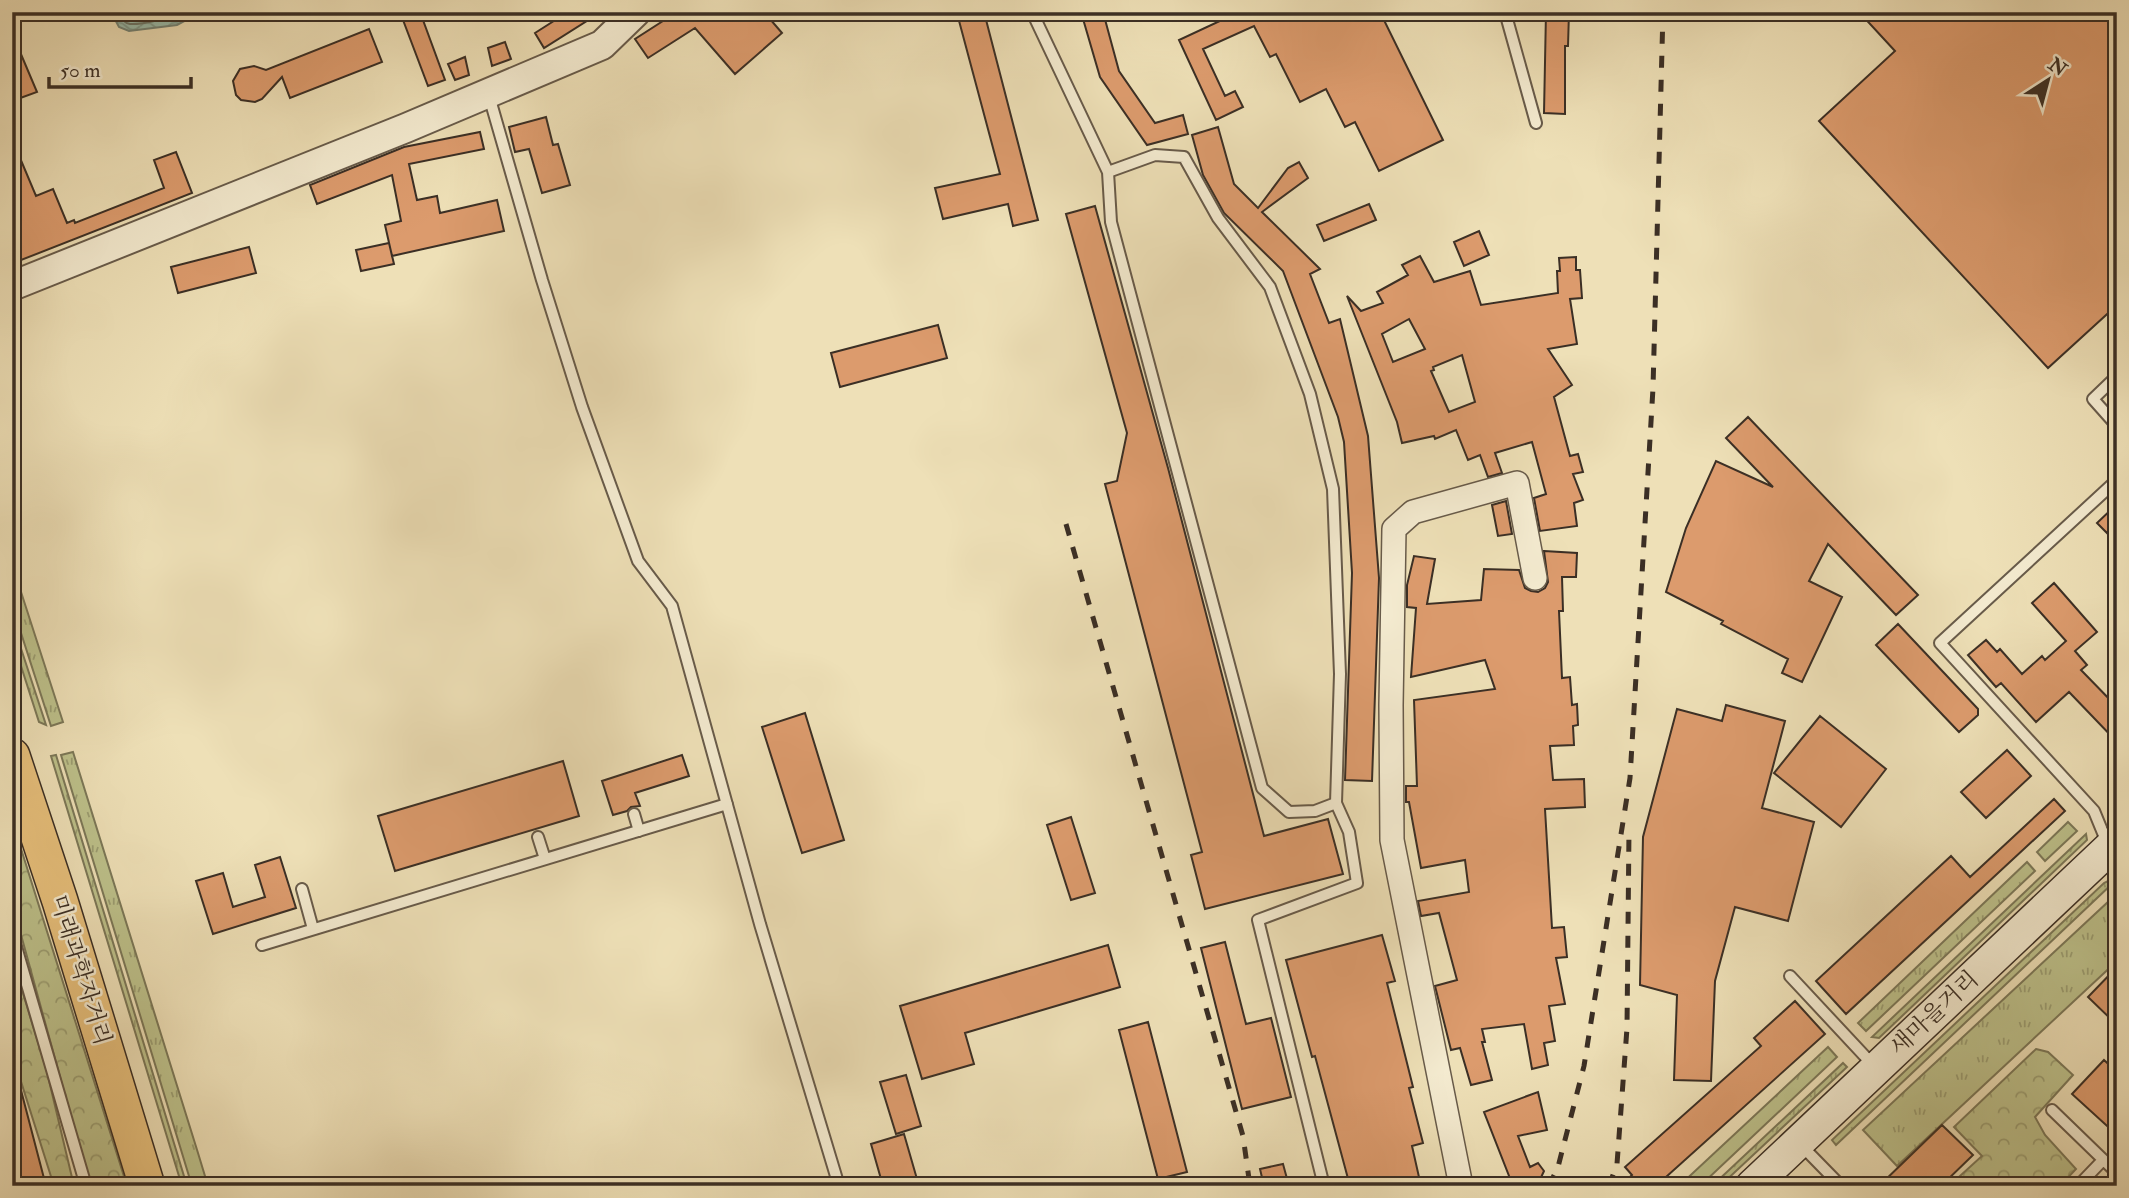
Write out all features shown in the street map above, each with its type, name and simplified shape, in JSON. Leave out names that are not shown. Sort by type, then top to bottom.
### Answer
[{"type":"main road","name":"미래과학자거리","points":[[12,756],[60,901],[147,1186]]},
{"type":"main road","name":"새마을거리","points":[[1752,1186],[2114,849]]},
{"type":"street","points":[[12,286],[601,45],[636,12]]},
{"type":"street","points":[[1461,1186],[1392,840],[1394,529],[1413,512],[1517,483],[1535,578]]},
{"type":"lane","points":[[1032,12],[1108,172],[1111,222],[1262,788],[1289,812],[1315,811],[1336,803]]},
{"type":"lane","points":[[1505,12],[1536,123]]},
{"type":"lane","points":[[488,93],[586,420],[638,561],[672,606],[760,924],[839,1186]]},
{"type":"lane","points":[[1108,172],[1155,155],[1184,157],[1218,218],[1270,287],[1310,394],[1333,489],[1340,674],[1336,803],[1349,832],[1357,883],[1258,920],[1324,1186]]},
{"type":"lane","points":[[2117,376],[2093,398],[2117,426]]},
{"type":"lane","points":[[2114,849],[2094,811],[1940,643],[2117,480]]},
{"type":"lane","points":[[262,945],[727,804]]},
{"type":"lane","points":[[634,814],[639,831]]},
{"type":"lane","points":[[538,836],[545,859]]},
{"type":"lane","points":[[302,888],[313,929]]},
{"type":"lane","points":[[12,933],[86,1186]]},
{"type":"lane","points":[[1790,976],[1876,1068]]},
{"type":"lane","points":[[2052,1110],[2117,1173]]},
{"type":"lane","points":[[1798,1142],[1841,1186]]},
{"type":"lane","points":[[2078,1186],[2103,1160]]},
{"type":"green space","points":[[12,564],[63,722],[51,726],[12,605]]},
{"type":"green space","points":[[12,621],[46,725],[39,722],[12,638]]},
{"type":"green space","points":[[73,752],[208,1186],[192,1186],[61,755]]},
{"type":"green space","points":[[56,755],[187,1186],[182,1186],[51,756]]},
{"type":"green space","points":[[12,820],[127,1186],[90,1186],[12,902]]},
{"type":"green space","points":[[2068,822],[2077,831],[2045,861],[2037,852]]},
{"type":"green space","points":[[2086,834],[2087,840],[1879,1038],[1872,1037]]},
{"type":"green space","points":[[2027,862],[2035,871],[1866,1031],[1858,1023]]},
{"type":"green space","points":[[2110,880],[2115,881],[1836,1145],[1832,1140]]},
{"type":"green space","points":[[2109,901],[2117,909],[2117,961],[1897,1166],[1863,1130]]},
{"type":"green space","points":[[12,957],[47,1072],[74,1186],[54,1186],[12,1053]]},
{"type":"green space","points":[[1828,1047],[1837,1057],[1700,1186],[1679,1186]]},
{"type":"green space","points":[[2036,1049],[2048,1052],[2073,1075],[2035,1117],[2045,1135],[2076,1169],[2060,1186],[1949,1186],[1982,1156],[1954,1127]]},
{"type":"green space","points":[[1843,1063],[1847,1067],[1720,1186],[1712,1186]]},
{"type":"water","points":[[111,12],[201,12],[177,25],[129,31],[119,27]]},
{"type":"building","points":[[400,12],[420,12],[445,80],[428,86]]},
{"type":"building","points":[[568,12],[601,12],[544,48],[535,33]]},
{"type":"building","points":[[677,12],[764,12],[782,33],[735,74],[695,28],[648,58],[635,39]]},
{"type":"building","points":[[984,12],[1038,220],[1013,226],[1008,204],[943,219],[935,188],[1000,174],[958,17]]},
{"type":"building","points":[[1081,12],[1103,12],[1119,71],[1155,123],[1183,115],[1188,134],[1147,145],[1100,77]]},
{"type":"building","points":[[1239,12],[1380,12],[1443,140],[1379,171],[1355,122],[1345,127],[1326,89],[1300,102],[1276,54],[1270,57],[1254,26],[1203,49],[1225,96],[1235,91],[1243,107],[1216,120],[1179,40]]},
{"type":"building","points":[[1546,12],[1569,12],[1568,46],[1565,46],[1565,114],[1544,113]]},
{"type":"building","points":[[1859,12],[2117,12],[2117,305],[2048,368],[1819,121],[1895,51]]},
{"type":"building","points":[[369,29],[382,62],[290,98],[282,77],[262,99],[255,102],[241,100],[236,95],[233,81],[240,69],[254,66],[266,70]]},
{"type":"building","points":[[12,33],[37,92],[12,101]]},
{"type":"building","points":[[505,42],[511,59],[492,66],[488,48]]},
{"type":"building","points":[[465,57],[469,75],[455,80],[448,64]]},
{"type":"building","points":[[546,117],[553,145],[558,144],[570,185],[542,193],[529,149],[515,152],[509,127]]},
{"type":"building","points":[[1218,127],[1234,184],[1258,208],[1288,168],[1299,162],[1308,178],[1262,212],[1320,269],[1310,274],[1329,323],[1340,319],[1368,436],[1379,578],[1372,781],[1345,780],[1352,573],[1344,442],[1338,417],[1283,271],[1224,213],[1203,175],[1192,135]]},
{"type":"building","points":[[480,132],[484,149],[409,164],[417,200],[437,196],[440,213],[497,200],[504,231],[392,256],[385,225],[401,221],[392,175],[317,204],[310,185],[404,147]]},
{"type":"building","points":[[12,139],[36,196],[53,189],[67,223],[74,220],[75,223],[164,188],[154,160],[176,152],[192,193],[16,262],[12,251]]},
{"type":"building","points":[[1369,204],[1376,220],[1324,241],[1317,225]]},
{"type":"building","points":[[1095,206],[1168,468],[1264,836],[1328,819],[1343,874],[1205,909],[1191,855],[1202,852],[1105,484],[1117,481],[1127,433],[1066,214]]},
{"type":"building","points":[[1479,231],[1489,255],[1464,266],[1454,242]]},
{"type":"building","points":[[389,243],[394,264],[361,271],[356,250]]},
{"type":"building","points":[[249,247],[256,273],[178,293],[171,267]]},
{"type":"building","points":[[1420,256],[1434,282],[1470,271],[1481,305],[1558,293],[1559,258],[1576,257],[1582,298],[1570,299],[1577,344],[1548,349],[1572,385],[1554,397],[1570,456],[1578,454],[1583,472],[1573,474],[1583,500],[1574,503],[1577,526],[1540,531],[1534,498],[1546,494],[1532,442],[1495,453],[1502,473],[1488,477],[1480,455],[1468,460],[1456,430],[1435,439],[1434,436],[1402,443],[1397,422],[1347,296],[1361,311],[1383,303],[1377,292],[1408,275],[1402,265]],"holes":[[[1409,319],[1425,349],[1393,362],[1382,334]],[[1462,355],[1475,402],[1449,412],[1431,371],[1434,370],[1433,367]]]},
{"type":"building","points":[[938,325],[947,358],[840,387],[831,353]]},
{"type":"building","points":[[1748,417],[1918,595],[1896,615],[1828,544],[1809,581],[1842,597],[1802,682],[1782,673],[1788,659],[1666,592],[1686,528],[1716,461],[1773,487],[1726,438]]},
{"type":"building","points":[[1506,501],[1512,534],[1498,536],[1492,505]]},
{"type":"building","points":[[2117,504],[2117,524],[2107,533],[2097,523]]},
{"type":"building","points":[[1544,551],[1577,553],[1576,577],[1562,577],[1563,611],[1559,611],[1562,678],[1570,677],[1572,705],[1577,704],[1578,725],[1573,726],[1574,745],[1550,746],[1553,780],[1584,779],[1585,807],[1545,809],[1552,928],[1564,927],[1567,957],[1556,958],[1565,1004],[1549,1006],[1555,1041],[1544,1043],[1548,1065],[1532,1069],[1524,1024],[1482,1029],[1485,1042],[1482,1042],[1492,1080],[1471,1085],[1460,1048],[1451,1050],[1435,986],[1457,980],[1439,913],[1421,916],[1418,901],[1469,892],[1465,860],[1421,868],[1409,802],[1406,802],[1406,786],[1417,786],[1414,700],[1495,689],[1485,660],[1411,677],[1416,608],[1407,607],[1407,585],[1414,556],[1435,559],[1427,604],[1481,600],[1484,569],[1519,570],[1525,588],[1538,592],[1545,588],[1548,582]]},
{"type":"building","points":[[2054,583],[2097,632],[2075,651],[2087,665],[2081,670],[2117,707],[2117,742],[2069,692],[2036,722],[2001,683],[1996,687],[1968,655],[1986,640],[1997,652],[2000,649],[2022,674],[2042,656],[2045,660],[2066,641],[2032,603]]},
{"type":"building","points":[[1898,624],[1978,709],[1978,715],[1959,732],[1876,645]]},
{"type":"building","points":[[1726,705],[1785,721],[1762,808],[1814,822],[1788,921],[1735,907],[1715,981],[1711,1081],[1674,1080],[1677,995],[1640,985],[1643,837],[1677,709],[1722,721]]},
{"type":"building","points":[[805,713],[844,840],[802,853],[762,727]]},
{"type":"building","points":[[1820,716],[1886,769],[1841,827],[1774,773]]},
{"type":"building","points":[[2007,750],[2031,776],[1986,818],[1961,792]]},
{"type":"building","points":[[682,755],[689,776],[635,793],[640,806],[613,815],[602,781]]},
{"type":"building","points":[[563,761],[579,816],[395,871],[378,816]]},
{"type":"building","points":[[2054,799],[2065,811],[1846,1014],[1816,981],[1951,856],[1970,877]]},
{"type":"building","points":[[1071,817],[1095,893],[1071,900],[1047,825]]},
{"type":"building","points":[[280,857],[296,908],[213,934],[196,881],[223,873],[233,907],[265,897],[255,865]]},
{"type":"building","points":[[1382,935],[1395,981],[1387,983],[1413,1087],[1409,1088],[1423,1143],[1412,1146],[1421,1186],[1350,1186],[1286,960]]},
{"type":"building","points":[[1225,942],[1246,1024],[1271,1018],[1291,1097],[1242,1109],[1201,948]]},
{"type":"building","points":[[1108,945],[1120,987],[965,1033],[974,1064],[922,1079],[900,1006]]},
{"type":"building","points":[[2117,967],[2117,1025],[2088,997]]},
{"type":"building","points":[[1795,1001],[1825,1034],[1656,1186],[1621,1186],[1632,1175],[1625,1167],[1761,1046],[1754,1038]]},
{"type":"building","points":[[1148,1022],[1187,1172],[1158,1179],[1119,1030]]},
{"type":"building","points":[[2104,1060],[2117,1072],[2117,1135],[2072,1094]]},
{"type":"building","points":[[17,1075],[46,1186],[22,1186],[12,1149],[12,1076]]},
{"type":"building","points":[[906,1075],[921,1126],[896,1134],[880,1082]]},
{"type":"building","points":[[1538,1092],[1547,1130],[1518,1136],[1530,1167],[1538,1163],[1544,1171],[1537,1186],[1513,1186],[1484,1112]]},
{"type":"building","points":[[1942,1125],[1973,1155],[1941,1186],[1879,1186]]},
{"type":"building","points":[[904,1134],[919,1186],[883,1186],[871,1144]]},
{"type":"building","points":[[1283,1164],[1289,1186],[1264,1186],[1260,1169]]},
{"type":"railway","points":[[1549,1186],[1558,1167],[1584,1066],[1630,778],[1653,388],[1663,12]]},
{"type":"railway","points":[[1066,524],[1243,1136],[1250,1186]]},
{"type":"railway","points":[[1609,1186],[1617,1164],[1627,1028],[1629,830]]}]
